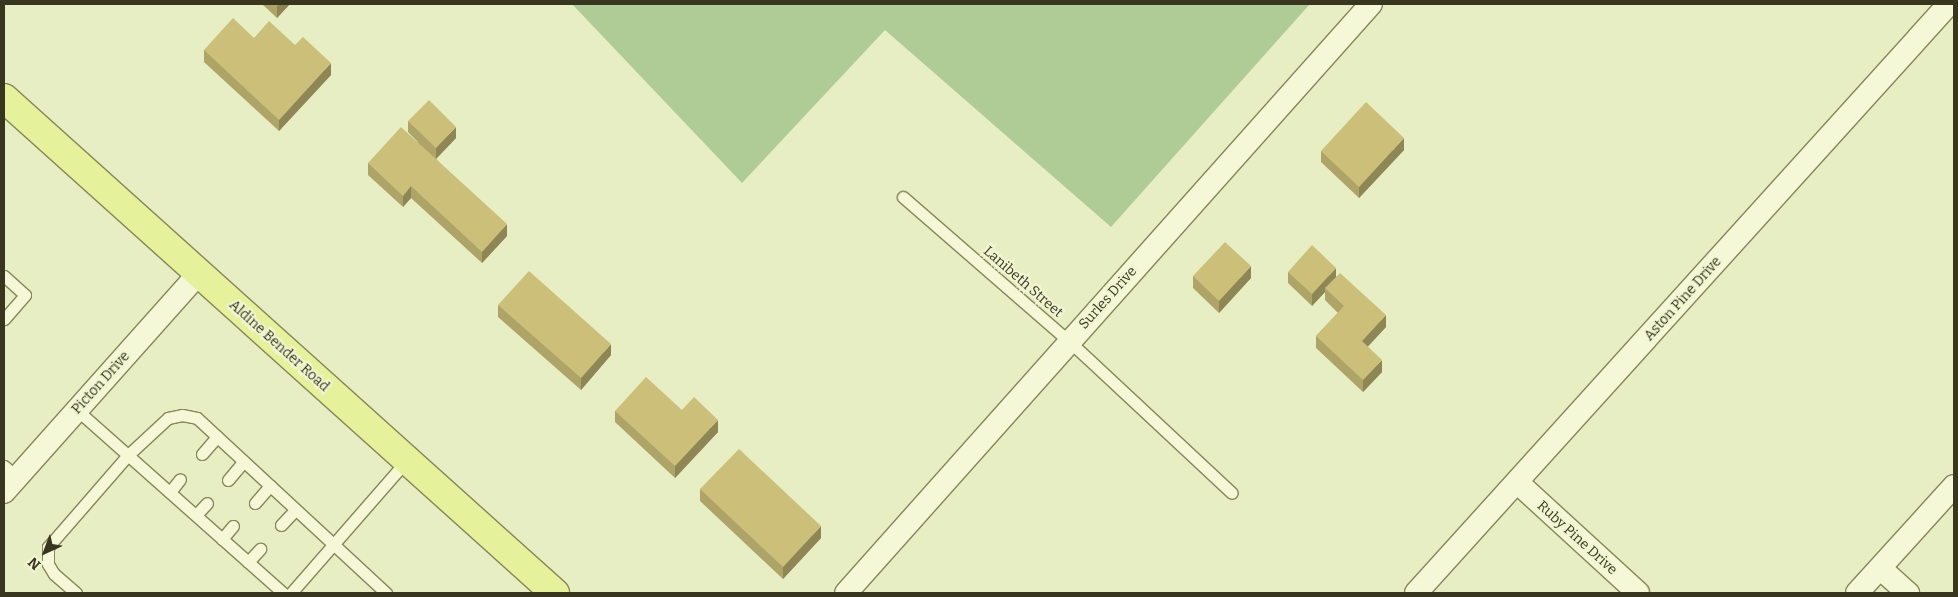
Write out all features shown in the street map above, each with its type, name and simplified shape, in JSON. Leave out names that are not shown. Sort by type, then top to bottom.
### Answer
[{"type":"main road","name":"Aldine Bender Road","points":[[4,98],[555,593]]},
{"type":"street","name":"Surles Drive","points":[[846,593],[1371,4]]},
{"type":"street","name":"Aston Pine Drive","points":[[1416,593],[1949,4]]},
{"type":"street","name":"Picton Drive","points":[[8,478],[77,410],[198,274]]},
{"type":"street","name":"Ruby Pine Drive","points":[[1517,482],[1638,593]]},
{"type":"street","points":[[1857,593],[1954,486]]},
{"type":"street","points":[[1880,568],[1908,593]]},
{"type":"lane","name":"Lanibeth Street","points":[[903,197],[1070,342],[1232,493]]},
{"type":"lane","points":[[4,276],[25,295],[4,319]]},
{"type":"lane","points":[[77,410],[283,593]]},
{"type":"lane","points":[[76,593],[54,574],[48,564],[48,547],[128,456],[168,418],[182,415],[196,418],[386,593]]},
{"type":"lane","points":[[202,454],[217,437]]},
{"type":"lane","points":[[291,593],[334,546],[407,460]]},
{"type":"lane","points":[[228,480],[243,462]]},
{"type":"lane","points":[[170,492],[180,479]]},
{"type":"lane","points":[[255,503],[270,486]]},
{"type":"lane","points":[[196,515],[207,503]]},
{"type":"lane","points":[[281,525],[295,510]]},
{"type":"lane","points":[[222,539],[233,526]]},
{"type":"lane","points":[[248,562],[260,549]]},
{"type":"green space","points":[[572,4],[1310,4],[1111,227],[885,30],[742,183]]},
{"type":"building","points":[[233,18],[254,38],[269,21],[295,45],[303,37],[331,63],[279,120],[204,50]]},
{"type":"building","points":[[429,100],[456,127],[436,148],[408,121]]},
{"type":"building","points":[[1366,102],[1404,138],[1359,187],[1321,151]]},
{"type":"building","points":[[401,127],[507,224],[482,252],[411,186],[403,196],[368,163]]},
{"type":"building","points":[[1225,242],[1251,266],[1219,301],[1193,276]]},
{"type":"building","points":[[1312,245],[1336,268],[1312,294],[1288,272]]},
{"type":"building","points":[[529,271],[611,344],[581,378],[498,305]]},
{"type":"building","points":[[1340,273],[1386,315],[1362,341],[1382,360],[1363,380],[1316,336],[1344,306],[1325,288]]},
{"type":"building","points":[[646,377],[682,410],[694,397],[718,420],[675,466],[615,411]]},
{"type":"building","points":[[739,449],[821,526],[783,567],[700,489]]}]
